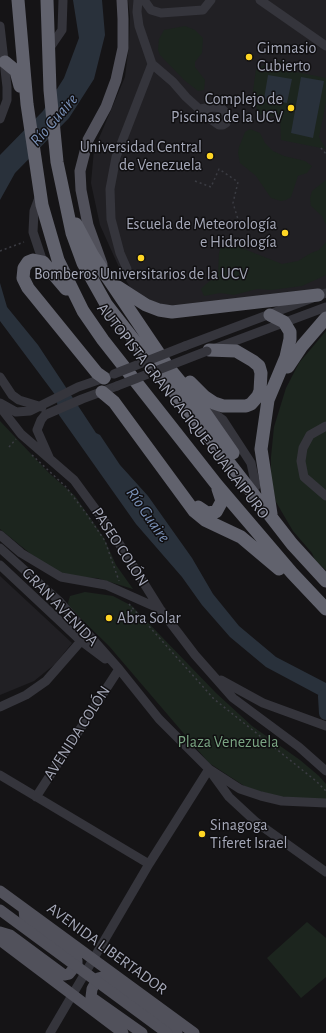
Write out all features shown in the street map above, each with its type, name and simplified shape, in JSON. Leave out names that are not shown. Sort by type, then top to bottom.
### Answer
[{"type":"highway","points":[[10,0],[27,105]]},
{"type":"highway","name":"AUTOPISTA GRAN CACIQUE GUAICAIPURO","points":[[18,0],[27,105],[40,195],[58,260],[83,312],[103,340],[217,485],[308,592],[326,610]]},
{"type":"highway","name":"AUTOPISTA GRAN CACIQUE GUAICAIPURO","points":[[47,0],[50,90],[57,162],[76,248],[93,283],[106,304],[272,516],[292,544],[326,581]]},
{"type":"highway","points":[[5,62],[18,75],[27,105]]},
{"type":"highway","points":[[65,198],[82,238],[106,275],[168,368],[201,407],[256,486],[272,516]]},
{"type":"highway","points":[[83,312],[43,262],[33,260],[25,265],[23,273],[25,282],[97,373],[113,381],[120,395],[196,505],[207,513],[216,512],[222,505],[217,485]]},
{"type":"highway","points":[[106,275],[135,300],[159,310],[172,312],[322,294]]},
{"type":"highway","points":[[270,315],[284,322],[290,332],[290,346],[268,400],[261,449],[272,516]]},
{"type":"highway","points":[[264,473],[268,425],[273,402],[281,380],[302,346],[326,318]]},
{"type":"highway","points":[[168,368],[179,373],[214,403],[240,408],[251,404],[260,391],[261,373],[258,366],[253,361],[236,351],[208,351]]},
{"type":"highway","points":[[102,392],[114,402],[194,510],[205,520],[247,541],[308,592]]},
{"type":"main road","points":[[106,275],[88,225],[80,190],[80,171],[88,140],[106,107],[116,80],[122,48],[124,19],[122,0]]},
{"type":"main road","name":"AVENIDA LIBERTADOR","points":[[0,891],[95,959],[194,1033]]},
{"type":"main road","points":[[0,932],[10,935],[64,975],[69,974],[77,964],[77,960],[28,925],[25,920],[24,909]]},
{"type":"main road","name":"AVENIDA LIBERTADOR","points":[[0,910],[167,1033]]},
{"type":"main road","points":[[0,919],[155,1033]]},
{"type":"main road","points":[[0,940],[123,1033]]},
{"type":"main road","points":[[63,987],[70,986],[85,961],[85,952]]},
{"type":"main road","points":[[142,1033],[91,997],[92,990],[98,978],[102,977],[110,981],[177,1033]]},
{"type":"street","points":[[49,49],[62,30],[63,0]]},
{"type":"street","points":[[138,0],[137,12],[139,26],[152,64],[199,109]]},
{"type":"street","points":[[144,0],[151,10],[161,13],[204,10],[211,0]]},
{"type":"street","points":[[260,0],[326,46]]},
{"type":"street","points":[[0,26],[5,62],[7,100],[0,119]]},
{"type":"street","points":[[127,269],[120,253],[111,218],[110,189],[116,157],[152,64]]},
{"type":"street","points":[[40,195],[34,211],[33,232],[43,262]]},
{"type":"street","points":[[0,403],[16,412],[45,409],[82,399],[102,392],[113,381],[185,346],[322,294]]},
{"type":"street","points":[[53,463],[37,430],[45,409],[78,387],[113,381],[208,351],[326,307]]},
{"type":"street","points":[[0,377],[12,395],[19,400],[45,409]]},
{"type":"street","points":[[0,407],[16,428]]},
{"type":"street","points":[[0,416],[16,428]]},
{"type":"street","points":[[326,426],[310,435],[302,448],[301,461],[304,477],[326,496]]},
{"type":"street","name":"PASEO COLÓN","points":[[16,428],[53,463],[74,480],[91,502],[160,609],[195,655],[233,698],[299,747],[326,770]]},
{"type":"street","name":"GRAN AVENIDA","points":[[0,535],[22,553],[61,577],[106,585],[160,609]]},
{"type":"street","name":"GRAN AVENIDA","points":[[0,548],[59,601],[118,669]]},
{"type":"street","points":[[0,565],[81,641],[118,669],[159,719],[209,769],[229,797],[256,822],[326,872]]},
{"type":"street","points":[[0,707],[26,695],[46,681],[81,641]]},
{"type":"street","name":"AVENIDA COLÓN","points":[[36,797],[118,669]]},
{"type":"street","name":"PASEO COLÓN","points":[[214,676],[263,703],[326,726]]},
{"type":"street","points":[[209,769],[240,789],[260,796],[282,801],[326,803]]},
{"type":"street","points":[[50,1033],[95,959],[149,864],[209,769]]},
{"type":"street","points":[[0,775],[149,864]]},
{"type":"path","points":[[321,148],[326,154]]},
{"type":"path","points":[[195,181],[212,187],[218,169],[238,182],[233,203],[241,229],[244,228]]},
{"type":"path","points":[[0,251],[24,242]]},
{"type":"path","points":[[126,615],[133,609]]},
{"type":"path","points":[[316,781],[326,791]]},
{"type":"shaded area","name":"Universidad Central de Venezuela","points":[[128,0],[326,0],[326,291],[179,309],[155,303],[130,287],[122,274],[100,225],[91,183],[94,150],[125,77],[129,45],[130,17]]},
{"type":"shaded area","points":[[0,576],[72,643],[55,664],[34,681],[0,695]]},
{"type":"green space","points":[[185,26],[195,30],[203,38],[202,53],[195,62],[195,67],[205,80],[204,90],[198,91],[184,80],[160,55],[158,50],[159,39],[164,30]]},
{"type":"green space","name":"Complejo de Piscinas de la UCV","points":[[275,60],[292,63],[296,72],[326,78],[326,102],[319,137],[326,149],[281,140],[280,117],[258,114],[253,91],[256,69]]},
{"type":"green space","points":[[250,129],[260,133],[265,143],[273,151],[284,156],[305,161],[312,166],[307,173],[298,176],[291,197],[286,200],[281,201],[271,198],[256,176],[240,163],[238,153],[239,147],[245,132]]},
{"type":"green space","points":[[326,180],[326,225],[322,216],[311,206],[310,198],[312,191]]},
{"type":"green space","points":[[326,242],[326,275],[302,286],[272,290],[257,289],[234,295],[220,293],[204,296],[201,289],[218,275],[219,253],[221,246],[229,243],[282,264],[298,261],[319,250]]},
{"type":"green space","points":[[326,331],[326,570],[315,560],[312,553],[293,531],[276,502],[271,477],[271,457],[274,427],[286,388],[299,363]]},
{"type":"green space","points":[[0,421],[49,473],[75,496],[104,538],[116,565],[133,589],[97,578],[67,577],[37,559],[0,529]]},
{"type":"green space","name":"Plaza Venezuela","points":[[85,592],[113,596],[132,606],[216,693],[252,726],[300,760],[319,776],[326,784],[326,800],[291,799],[249,789],[209,763],[109,646],[70,608],[68,603],[70,596]]},
{"type":"green space","points":[[307,922],[326,938],[326,977],[301,998],[267,958]]},
{"type":"water","name":"Río Guaire","points":[[73,0],[102,0],[105,35],[94,79],[69,118],[15,173],[0,200],[0,155],[43,111],[64,78],[79,38]]},
{"type":"water","points":[[268,75],[292,79],[287,103],[264,99]]},
{"type":"water","points":[[301,77],[324,81],[313,138],[291,133]]},
{"type":"water","name":"Río Guaire","points":[[0,283],[7,307],[38,345],[96,433],[100,435],[120,465],[148,496],[192,558],[213,594],[239,626],[276,657],[326,683],[326,699],[266,667],[230,637],[202,605],[182,577],[136,524],[59,415],[56,396],[0,321]]},
{"type":"waterway","points":[[325,696],[326,713]]},
{"type":"place","name":"Gimnasio Cubierto","points":[[249,57]]},
{"type":"place","name":"Complejo de Piscinas de la UCV","points":[[291,108]]},
{"type":"place","name":"Universidad Central de Venezuela","points":[[210,156]]},
{"type":"place","name":"Escuela de Meteorología e Hidrología","points":[[285,233]]},
{"type":"place","name":"Bomberos Universitarios de la UCV","points":[[141,258]]},
{"type":"place","name":"Abra Solar","points":[[109,618]]},
{"type":"place","name":"Sinagoga Tiferet Israel","points":[[202,834]]}]
